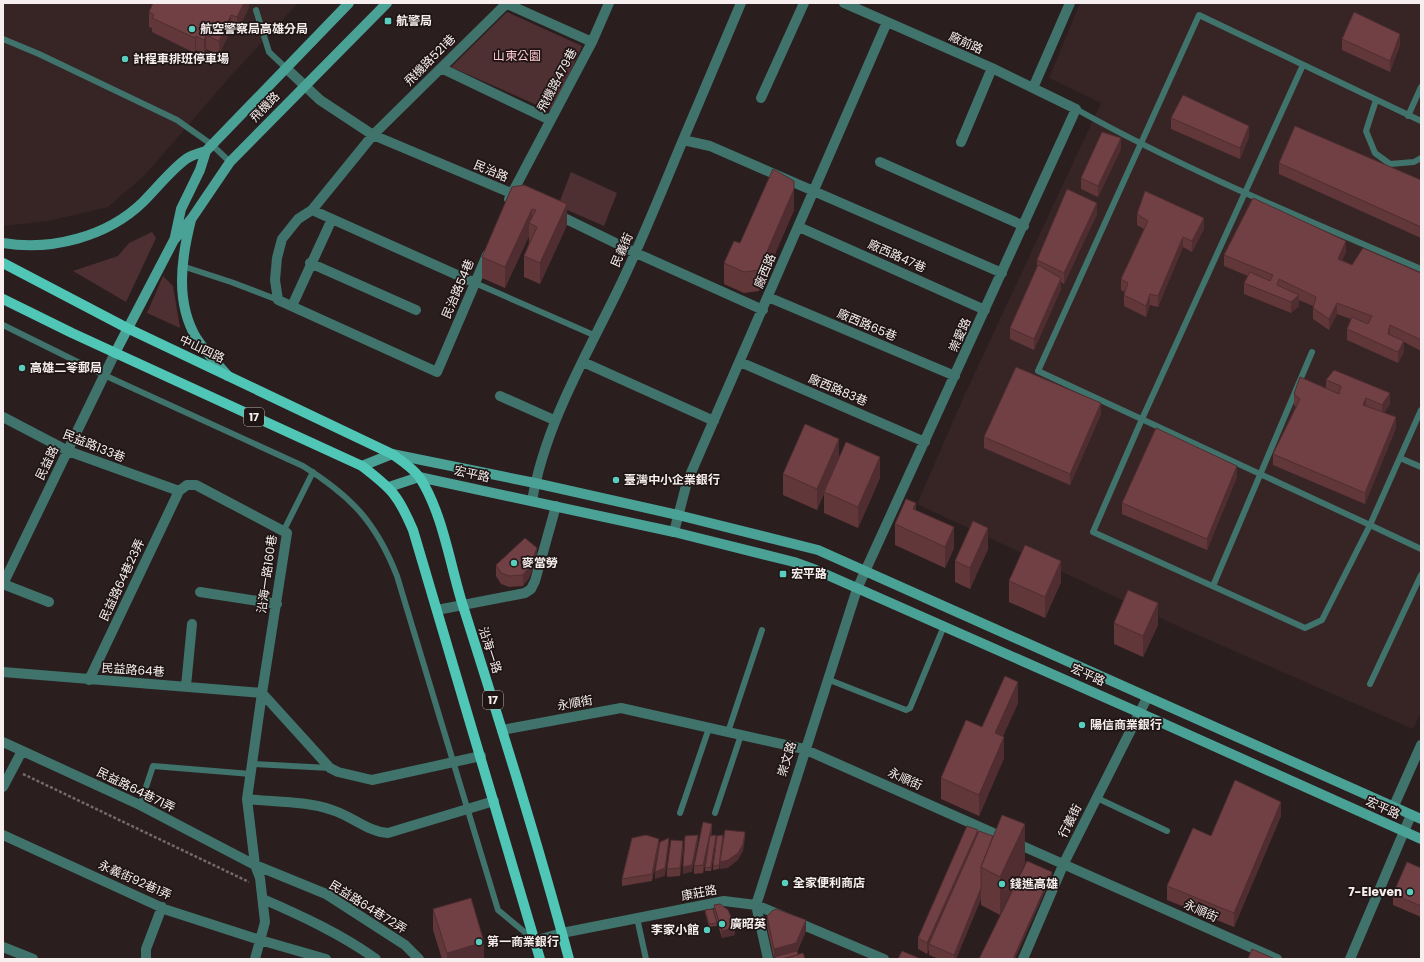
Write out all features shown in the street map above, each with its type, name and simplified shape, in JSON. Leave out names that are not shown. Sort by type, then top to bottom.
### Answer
[{"type":"main road","name":"中山四路","points":[[3,263],[127,328],[392,454]]},
{"type":"main road","name":"17","points":[[3,299],[115,353],[362,466],[389,487],[401,502],[413,530],[540,959]]},
{"type":"main road","name":"沿海一路","points":[[392,454],[419,476],[431,500],[462,605],[502,730],[569,959]]},
{"type":"street","name":"飛機路","points":[[3,243],[36,245],[62,242],[83,237],[109,226],[128,215],[187,158],[208,147],[287,69],[350,3]]},
{"type":"street","name":"飛機路","points":[[115,353],[174,240],[192,218],[230,162],[387,3]]},
{"type":"street","name":"飛機路479巷","points":[[505,3],[592,42],[512,193]]},
{"type":"street","name":"飛機路521巷","points":[[373,135],[505,3]]},
{"type":"street","points":[[592,42],[609,3]]},
{"type":"street","name":"民義街","points":[[532,500],[535,483],[554,420],[636,253],[740,3]]},
{"type":"street","points":[[761,98],[804,3]]},
{"type":"street","name":"廠前路","points":[[844,3],[992,68],[1076,109]]},
{"type":"street","points":[[1033,88],[1070,3]]},
{"type":"street","name":"廠西路","points":[[674,532],[687,482],[763,310],[886,22]]},
{"type":"street","points":[[441,68],[550,120]]},
{"type":"street","points":[[961,142],[992,68]]},
{"type":"street","name":"民治路","points":[[287,69],[320,100],[373,135],[526,200]]},
{"type":"street","name":"崇愛路","points":[[864,570],[925,442],[1076,109]]},
{"type":"street","points":[[332,219],[292,306],[278,300],[275,280],[277,258],[282,239],[298,219],[312,210],[373,135]]},
{"type":"street","points":[[683,140],[710,146],[1002,273]]},
{"type":"street","name":"飛機路","points":[[174,240],[181,209],[200,170],[208,147]]},
{"type":"street","points":[[880,162],[1024,226]]},
{"type":"street","points":[[506,207],[512,193]]},
{"type":"street","points":[[312,210],[475,283]]},
{"type":"street","points":[[546,210],[636,253],[763,310]]},
{"type":"street","points":[[192,218],[182,266],[184,310],[190,326],[205,350],[228,376]]},
{"type":"street","name":"廠西路47巷","points":[[798,227],[985,310]]},
{"type":"street","name":"民治路54巷","points":[[292,306],[437,372],[489,248]]},
{"type":"street","points":[[310,264],[416,310]]},
{"type":"street","name":"廠西路65巷","points":[[768,297],[955,376]]},
{"type":"street","name":"民益路","points":[[3,584],[115,353]]},
{"type":"street","points":[[583,362],[714,421]]},
{"type":"street","name":"廠西路83巷","points":[[740,362],[925,442]]},
{"type":"street","points":[[500,396],[554,420]]},
{"type":"street","name":"民益路133巷","points":[[3,417],[68,451],[179,491]]},
{"type":"street","points":[[362,466],[392,454]]},
{"type":"street","name":"宏平路","points":[[392,454],[535,483],[799,544],[864,570],[1393,808],[1421,819]]},
{"type":"street","points":[[389,487],[419,476]]},
{"type":"street","name":"宏平路","points":[[419,476],[674,532],[794,562],[944,626],[1421,839]]},
{"type":"street","name":"沿海一路160巷","points":[[179,491],[187,485],[196,485],[284,530],[287,533],[288,537],[262,693]]},
{"type":"street","name":"民益路64巷23弄","points":[[90,680],[179,491]]},
{"type":"street","points":[[437,610],[526,593],[531,589],[535,581],[556,506]]},
{"type":"street","name":"崇文路","points":[[768,959],[756,905],[804,749],[864,570]]},
{"type":"street","points":[[3,584],[50,602]]},
{"type":"street","points":[[200,592],[277,604]]},
{"type":"street","points":[[186,686],[192,624]]},
{"type":"street","name":"民益路64巷","points":[[3,672],[262,693]]},
{"type":"street","points":[[262,693],[330,768],[338,772],[372,780],[481,756]]},
{"type":"street","points":[[255,959],[265,922],[260,878],[255,865],[247,799],[262,693]]},
{"type":"street","name":"行義街","points":[[1023,959],[1064,863],[1147,698]]},
{"type":"street","name":"永順街","points":[[502,730],[621,708],[804,749],[1064,863],[1277,959]]},
{"type":"street","name":"民益路64巷71弄","points":[[3,742],[140,805],[255,865]]},
{"type":"street","points":[[1393,808],[1421,745]]},
{"type":"street","points":[[3,788],[22,751]]},
{"type":"street","points":[[247,799],[322,806],[335,810],[378,833],[388,833],[494,801]]},
{"type":"street","points":[[1350,959],[1411,815]]},
{"type":"street","name":"永義街92巷1弄","points":[[3,835],[162,907],[260,940],[326,959]]},
{"type":"street","name":"民益路64巷72弄","points":[[255,865],[326,894],[404,944],[420,959]]},
{"type":"street","points":[[262,898],[319,925],[354,944],[376,959]]},
{"type":"street","name":"康莊路","points":[[534,941],[562,933],[724,901],[756,905],[884,959]]},
{"type":"street","points":[[146,959],[146,949],[162,907]]},
{"type":"street","points":[[4,950],[33,959]]},
{"type":"lane","points":[[256,10],[269,52],[287,69]]},
{"type":"lane","points":[[1421,122],[1199,15],[1038,371],[1421,549]]},
{"type":"lane","points":[[4,38],[177,120],[208,147],[230,162]]},
{"type":"lane","points":[[1303,65],[1142,419],[1093,532],[1305,628],[1322,620],[1370,525],[1421,410]]},
{"type":"lane","points":[[1408,116],[1421,86]]},
{"type":"lane","points":[[1376,100],[1366,130],[1376,153],[1390,164],[1414,162],[1421,158]]},
{"type":"lane","points":[[1076,109],[1140,143],[1245,193],[1421,269]]},
{"type":"lane","points":[[182,266],[231,282],[278,300]]},
{"type":"lane","points":[[475,283],[596,336]]},
{"type":"lane","points":[[3,326],[104,375],[303,466],[331,484],[353,503],[372,526],[386,549],[397,576],[498,910],[534,941]]},
{"type":"lane","points":[[1213,586],[1312,352]]},
{"type":"lane","points":[[1400,458],[1421,467]]},
{"type":"lane","points":[[284,530],[313,472]]},
{"type":"lane","points":[[1370,684],[1421,575]]},
{"type":"lane","points":[[827,679],[906,710],[910,708],[944,626]]},
{"type":"lane","points":[[728,732],[762,630]]},
{"type":"lane","points":[[680,813],[709,728]]},
{"type":"lane","points":[[715,813],[741,735]]},
{"type":"lane","points":[[252,764],[330,768]]},
{"type":"lane","points":[[140,805],[153,766],[251,774]]},
{"type":"lane","points":[[1096,798],[1167,831]]},
{"type":"lane","points":[[637,918],[646,959]]},
{"type":"path","points":[[12,768],[261,888]]},
{"type":"shaded area","points":[[3,3],[298,3],[228,79],[145,175],[108,207],[48,221],[3,226]]},
{"type":"shaded area","points":[[1080,3],[1421,3],[1421,712],[1413,729],[1184,629],[917,504],[965,394],[1101,103],[1049,78]]},
{"type":"green space","name":"山東公園","points":[[507,12],[582,46],[553,112],[451,67]]},
{"type":"green space","points":[[571,172],[617,193],[604,226],[558,206]]},
{"type":"green space","points":[[152,232],[156,238],[126,302],[73,271],[118,256],[129,243]]},
{"type":"green space","points":[[163,276],[173,286],[180,328],[147,313]]},
{"type":"building","points":[[153,3],[244,3],[237,17],[231,15],[219,41],[206,35],[204,40],[196,36],[195,38],[152,18],[154,15],[149,12]]},
{"type":"building","points":[[1354,12],[1400,34],[1390,61],[1342,39]]},
{"type":"building","points":[[1183,95],[1249,126],[1240,148],[1171,118]]},
{"type":"building","points":[[1295,126],[1421,180],[1421,227],[1279,163]]},
{"type":"building","points":[[1102,132],[1121,138],[1098,186],[1081,178]]},
{"type":"building","points":[[773,169],[794,181],[794,189],[759,270],[744,272],[724,263],[734,241],[740,243]]},
{"type":"building","points":[[524,185],[567,204],[540,263],[524,256],[537,227],[529,223],[536,210],[532,209],[505,267],[482,257],[512,187]]},
{"type":"building","points":[[1067,189],[1097,203],[1064,273],[1037,260]]},
{"type":"building","points":[[1145,191],[1204,218],[1192,241],[1183,237],[1158,296],[1150,294],[1146,306],[1124,295],[1128,283],[1121,279],[1148,221],[1137,214]]},
{"type":"building","points":[[1253,198],[1346,241],[1338,259],[1352,265],[1363,248],[1421,273],[1421,340],[1390,325],[1388,334],[1404,341],[1398,352],[1347,329],[1352,317],[1368,324],[1372,316],[1337,303],[1329,319],[1313,308],[1316,297],[1279,279],[1277,285],[1299,295],[1291,302],[1244,283],[1250,272],[1270,281],[1273,275],[1224,255]]},
{"type":"building","points":[[1038,265],[1061,278],[1034,339],[1010,328]]},
{"type":"building","points":[[1016,367],[1101,403],[1070,474],[984,437]]},
{"type":"building","points":[[1334,370],[1390,393],[1382,405],[1366,398],[1363,405],[1396,417],[1365,493],[1273,454],[1300,399],[1294,394],[1300,377],[1339,394],[1341,386],[1326,380]]},
{"type":"building","points":[[805,424],[839,439],[817,489],[783,474]]},
{"type":"building","points":[[1156,428],[1237,466],[1207,539],[1122,503]]},
{"type":"building","points":[[846,442],[880,457],[858,507],[824,492]]},
{"type":"building","points":[[906,499],[916,503],[913,509],[954,527],[945,547],[895,524]]},
{"type":"building","points":[[973,521],[988,528],[970,568],[955,561]]},
{"type":"building","points":[[525,538],[537,548],[529,567],[523,575],[509,576],[501,573],[496,565]]},
{"type":"building","points":[[1025,545],[1061,561],[1045,597],[1009,581]]},
{"type":"building","points":[[1128,590],[1158,603],[1143,636],[1114,623]]},
{"type":"building","points":[[1005,676],[1018,682],[995,733],[1004,737],[979,795],[941,778],[966,720],[982,727]]},
{"type":"building","points":[[1235,780],[1281,802],[1234,913],[1167,886],[1193,828],[1211,836]]},
{"type":"building","points":[[1002,815],[1025,824],[1000,877],[981,867]]},
{"type":"building","points":[[703,822],[712,824],[703,865],[694,866]]},
{"type":"building","points":[[967,826],[978,830],[927,943],[918,938]]},
{"type":"building","points":[[725,830],[745,832],[743,844],[738,853],[728,860],[720,862]]},
{"type":"building","points":[[979,831],[993,836],[981,867],[981,888],[954,955],[929,944]]},
{"type":"building","points":[[646,835],[659,839],[652,874],[622,879],[632,838]]},
{"type":"building","points":[[698,835],[692,865],[683,867],[685,836]]},
{"type":"building","points":[[716,835],[711,867],[705,868],[710,836]]},
{"type":"building","points":[[723,835],[719,865],[713,866],[717,836]]},
{"type":"building","points":[[669,838],[665,868],[655,872],[660,842]]},
{"type":"building","points":[[671,840],[683,841],[680,868],[667,869]]},
{"type":"building","points":[[1027,861],[1052,872],[1013,959],[979,959]]},
{"type":"building","name":"7-Eleven","points":[[1407,862],[1421,868],[1421,906],[1393,894]]},
{"type":"building","points":[[471,898],[484,942],[447,953],[433,909]]},
{"type":"building","points":[[720,904],[728,910],[735,927],[722,931],[714,905]]},
{"type":"building","points":[[713,909],[717,923],[709,924],[705,910]]},
{"type":"building","points":[[776,909],[806,920],[796,943],[774,949],[767,916]]},
{"type":"building","points":[[1252,949],[1275,959],[1248,959]]},
{"type":"building","points":[[797,951],[798,955],[782,959],[776,959],[775,957]]},
{"type":"building","points":[[902,951],[921,959],[898,959]]},
{"type":"building","points":[[803,953],[805,959],[782,959]]},
{"type":"place","name":"航警局","points":[[388,21]]},
{"type":"place","name":"航空警察局高雄分局","points":[[192,29]]},
{"type":"place","name":"計程車排班停車場","points":[[125,59]]},
{"type":"place","name":"高雄二苓郵局","points":[[22,368]]},
{"type":"place","name":"臺灣中小企業銀行","points":[[616,480]]},
{"type":"place","name":"麥當勞","points":[[514,563]]},
{"type":"place","name":"宏平路","points":[[783,574]]},
{"type":"place","name":"陽信商業銀行","points":[[1082,725]]},
{"type":"place","name":"全家便利商店","points":[[785,883]]},
{"type":"place","name":"錢進高雄","points":[[1002,884]]},
{"type":"place","name":"7-Eleven","points":[[1410,892]]},
{"type":"place","name":"廣昭英","points":[[722,924]]},
{"type":"place","name":"李家小館","points":[[707,930]]},
{"type":"place","name":"第一商業銀行","points":[[479,942]]}]
